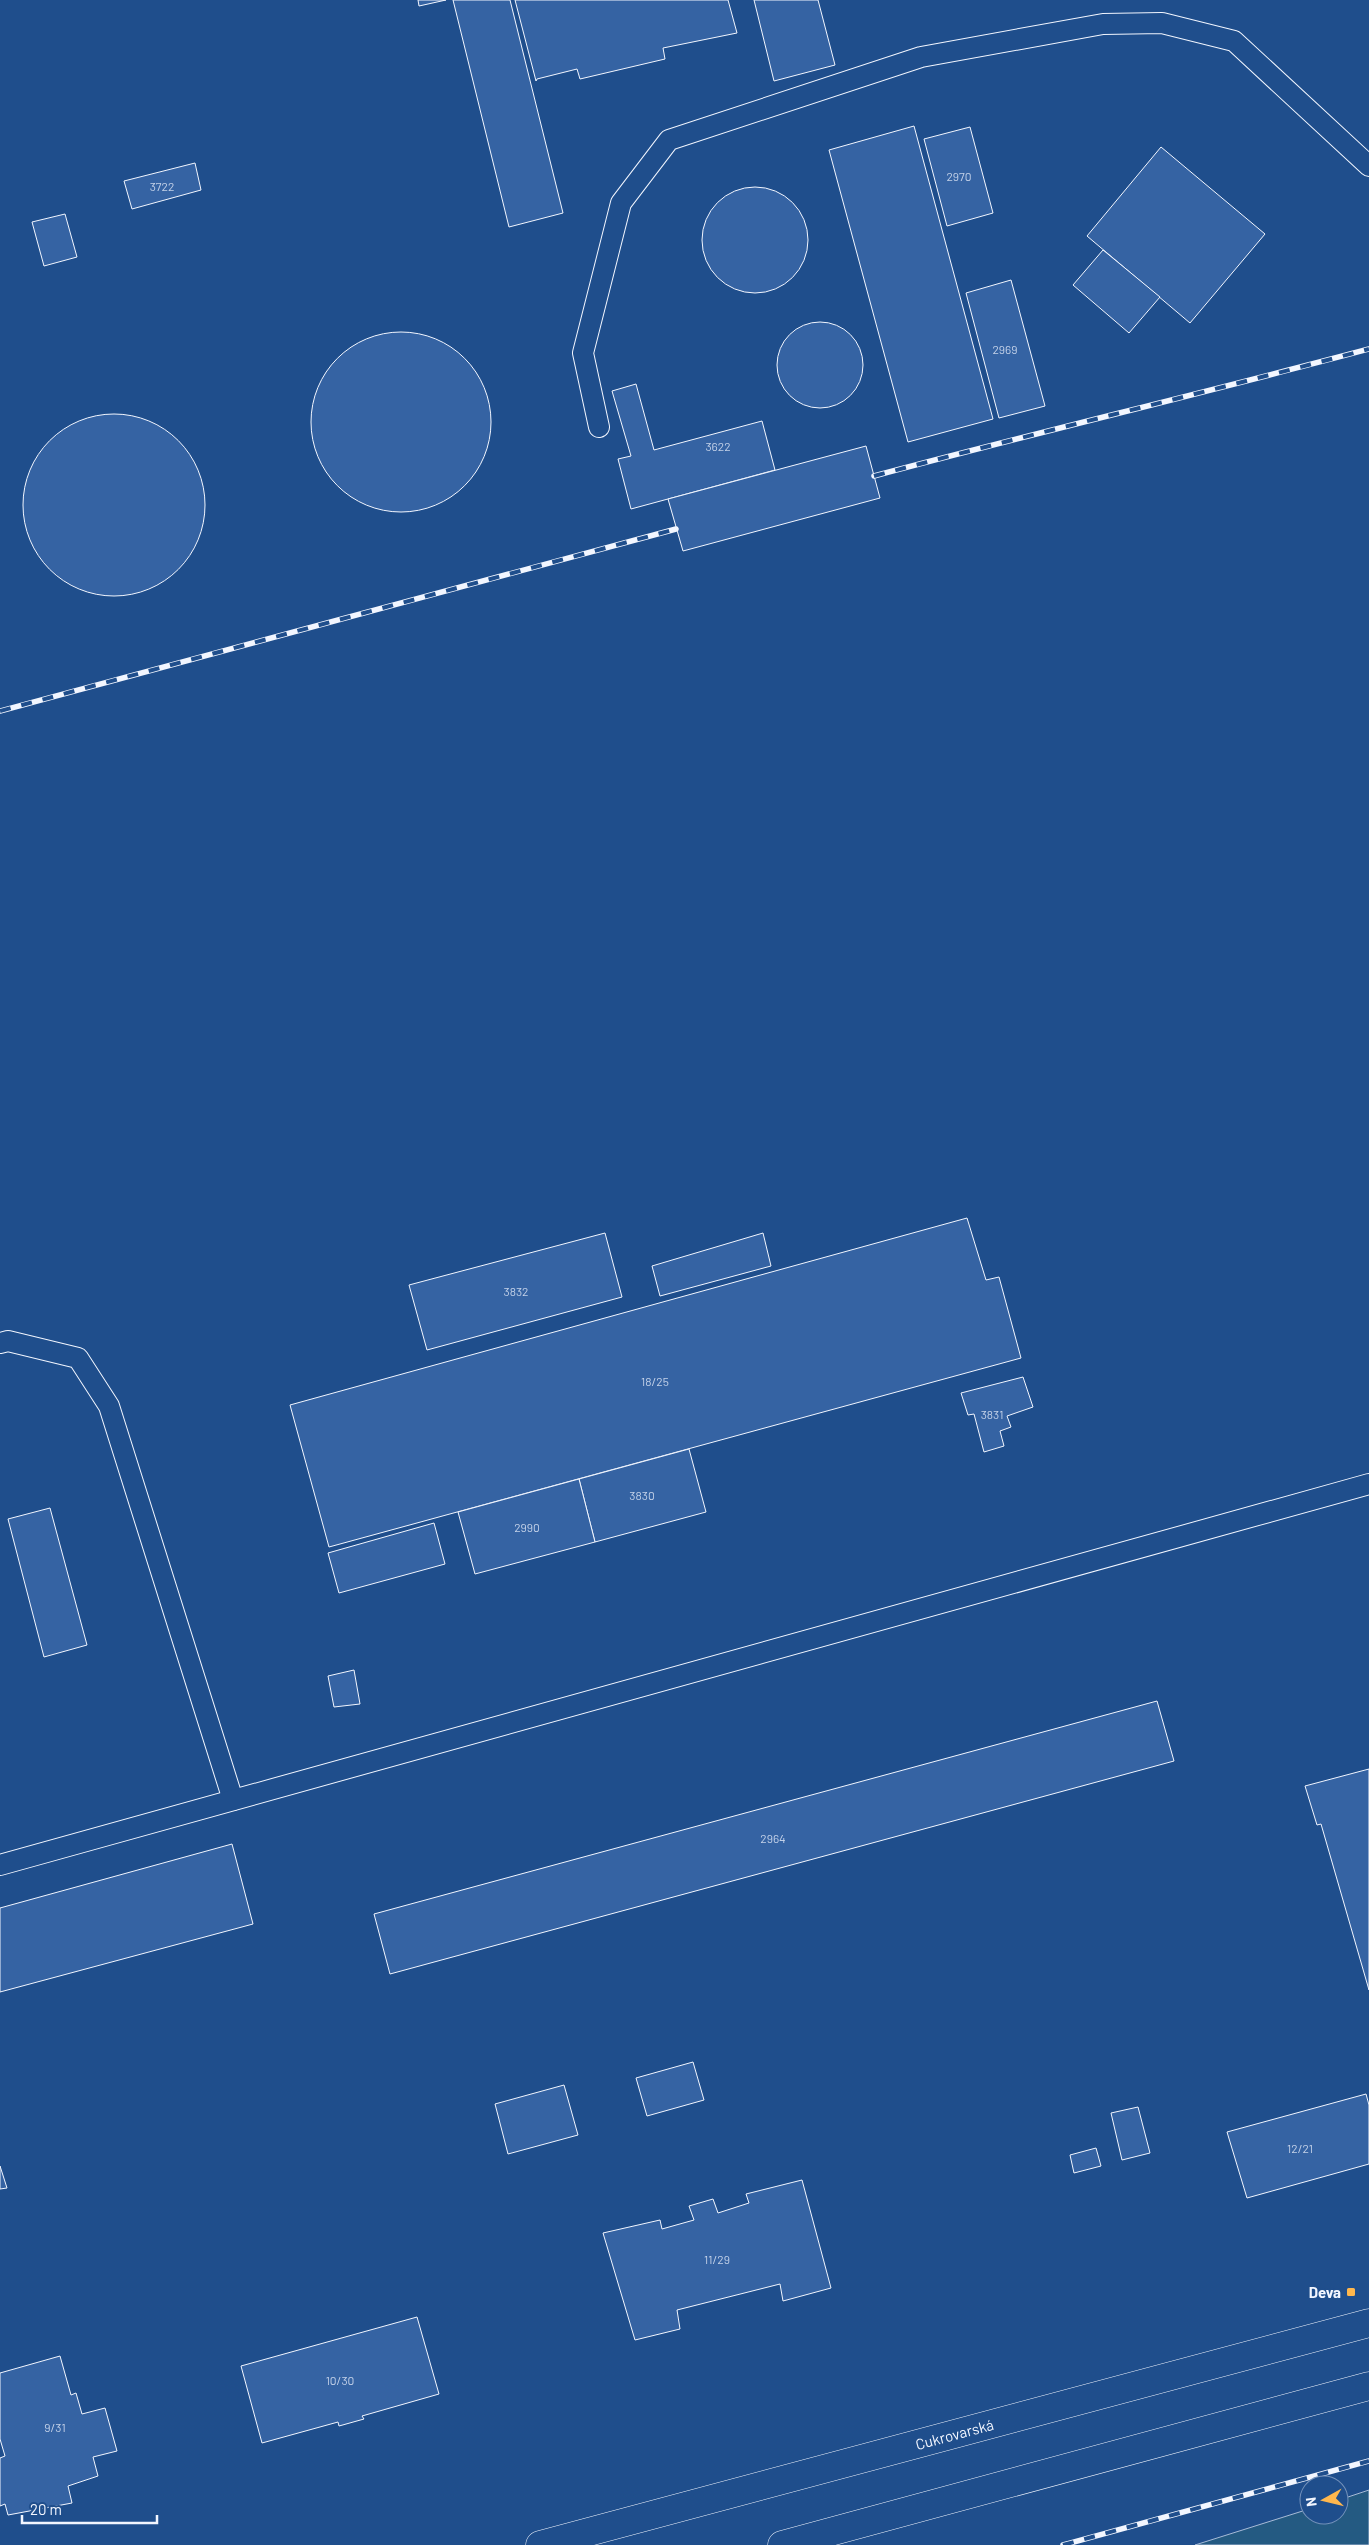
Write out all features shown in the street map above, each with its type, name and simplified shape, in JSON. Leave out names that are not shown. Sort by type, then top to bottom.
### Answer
[{"type":"main road","name":"Cukrovarská","points":[[540,2545],[1369,2323]]},
{"type":"main road","points":[[782,2545],[1369,2386]]},
{"type":"lane","points":[[599,427],[583,353],[621,203],[668,140],[921,57],[1103,24],[1162,23],[1234,41],[1369,166]]},
{"type":"lane","points":[[0,1343],[8,1341],[78,1358],[109,1406],[233,1800]]},
{"type":"lane","points":[[0,1865],[1369,1484]]},
{"type":"shaded area","points":[[1369,2490],[1369,2545],[1195,2545],[1299,2512],[1299,2525],[1349,2525],[1349,2497]]},
{"type":"building","points":[[418,0],[446,0],[419,6]]},
{"type":"building","points":[[453,0],[510,0],[563,213],[509,227]]},
{"type":"building","points":[[515,0],[728,0],[737,33],[663,48],[665,59],[580,79],[577,69],[537,79],[536,81]]},
{"type":"building","points":[[754,0],[818,0],[835,65],[774,81]]},
{"type":"building","points":[[914,126],[993,419],[908,442],[829,150]]},
{"type":"building","points":[[970,127],[993,213],[947,226],[924,139]]},
{"type":"building","points":[[1161,147],[1265,234],[1190,323],[1087,236]]},
{"type":"building","points":[[195,163],[201,190],[132,209],[124,181]]},
{"type":"building","points":[[755,187],[775,191],[793,202],[804,220],[808,240],[804,260],[793,278],[775,289],[755,293],[735,289],[717,278],[706,260],[702,240],[706,220],[717,202],[735,191]]},
{"type":"building","points":[[65,214],[77,257],[44,266],[32,222]]},
{"type":"building","points":[[1103,250],[1160,297],[1129,333],[1073,285]]},
{"type":"building","points":[[1011,280],[1045,406],[999,418],[966,293]]},
{"type":"building","points":[[820,322],[837,325],[851,334],[860,348],[863,365],[860,382],[851,396],[837,405],[820,408],[803,405],[789,396],[780,382],[777,365],[780,348],[789,334],[803,325]]},
{"type":"building","points":[[392,332],[410,332],[436,338],[465,358],[485,387],[490,404],[490,440],[485,457],[465,486],[436,506],[419,511],[392,512],[375,509],[358,502],[331,479],[321,465],[314,448],[311,431],[311,413],[314,396],[321,379],[344,352],[358,342],[375,335]]},
{"type":"building","points":[[636,384],[654,450],[762,421],[775,470],[631,509],[618,459],[631,456],[612,391]]},
{"type":"building","points":[[123,414],[149,421],[165,429],[184,447],[198,470],[205,496],[205,514],[198,540],[190,556],[172,575],[165,581],[140,592],[123,596],[105,596],[79,589],[63,581],[38,556],[30,540],[25,523],[23,496],[30,470],[38,454],[63,429],[79,421],[96,416]]},
{"type":"building","points":[[866,446],[880,498],[683,551],[668,499]]},
{"type":"building","points":[[967,1218],[986,1280],[999,1277],[1021,1358],[329,1547],[290,1405]]},
{"type":"building","points":[[605,1233],[622,1297],[427,1350],[409,1285]]},
{"type":"building","points":[[763,1233],[771,1266],[660,1296],[652,1266]]},
{"type":"building","points":[[1023,1377],[1033,1407],[1007,1416],[1011,1427],[1000,1431],[1004,1446],[984,1452],[974,1414],[968,1415],[961,1393]]},
{"type":"building","points":[[689,1449],[706,1512],[595,1542],[579,1479]]},
{"type":"building","points":[[579,1479],[595,1542],[475,1574],[458,1512]]},
{"type":"building","points":[[50,1508],[87,1645],[44,1657],[8,1519]]},
{"type":"building","points":[[434,1523],[445,1564],[339,1593],[328,1553]]},
{"type":"building","points":[[354,1670],[360,1704],[334,1707],[328,1676]]},
{"type":"building","points":[[1157,1701],[1174,1761],[390,1974],[374,1914]]},
{"type":"building","points":[[1369,1769],[1369,1990],[1321,1824],[1317,1825],[1305,1786]]},
{"type":"building","points":[[232,1844],[253,1924],[0,1992],[0,1908]]},
{"type":"building","points":[[693,2062],[704,2100],[647,2116],[636,2078]]},
{"type":"building","points":[[564,2085],[578,2135],[508,2154],[495,2104]]},
{"type":"building","points":[[1366,2094],[1369,2105],[1369,2164],[1247,2198],[1227,2132]]},
{"type":"building","points":[[1138,2107],[1150,2153],[1122,2160],[1111,2113]]},
{"type":"building","points":[[1096,2148],[1101,2166],[1074,2173],[1070,2155]]},
{"type":"building","points":[[0,2166],[7,2188],[0,2189]]},
{"type":"building","points":[[802,2180],[831,2288],[783,2301],[780,2284],[677,2310],[680,2329],[635,2340],[603,2233],[660,2220],[662,2229],[694,2220],[689,2206],[713,2199],[718,2213],[749,2203],[746,2194]]},
{"type":"building","points":[[417,2317],[439,2394],[362,2416],[364,2419],[339,2426],[338,2422],[262,2443],[241,2366]]},
{"type":"building","points":[[60,2356],[71,2395],[76,2393],[82,2414],[105,2408],[117,2451],[93,2457],[98,2476],[68,2486],[72,2503],[8,2515],[5,2504],[0,2506],[0,2458],[5,2456],[0,2439],[0,2373]]},
{"type":"railway","points":[[874,476],[1369,349]]},
{"type":"railway","points":[[0,711],[676,529]]},
{"type":"railway","points":[[1063,2545],[1369,2461]]},
{"type":"place","name":"Deva","points":[[1351,2292]]}]
